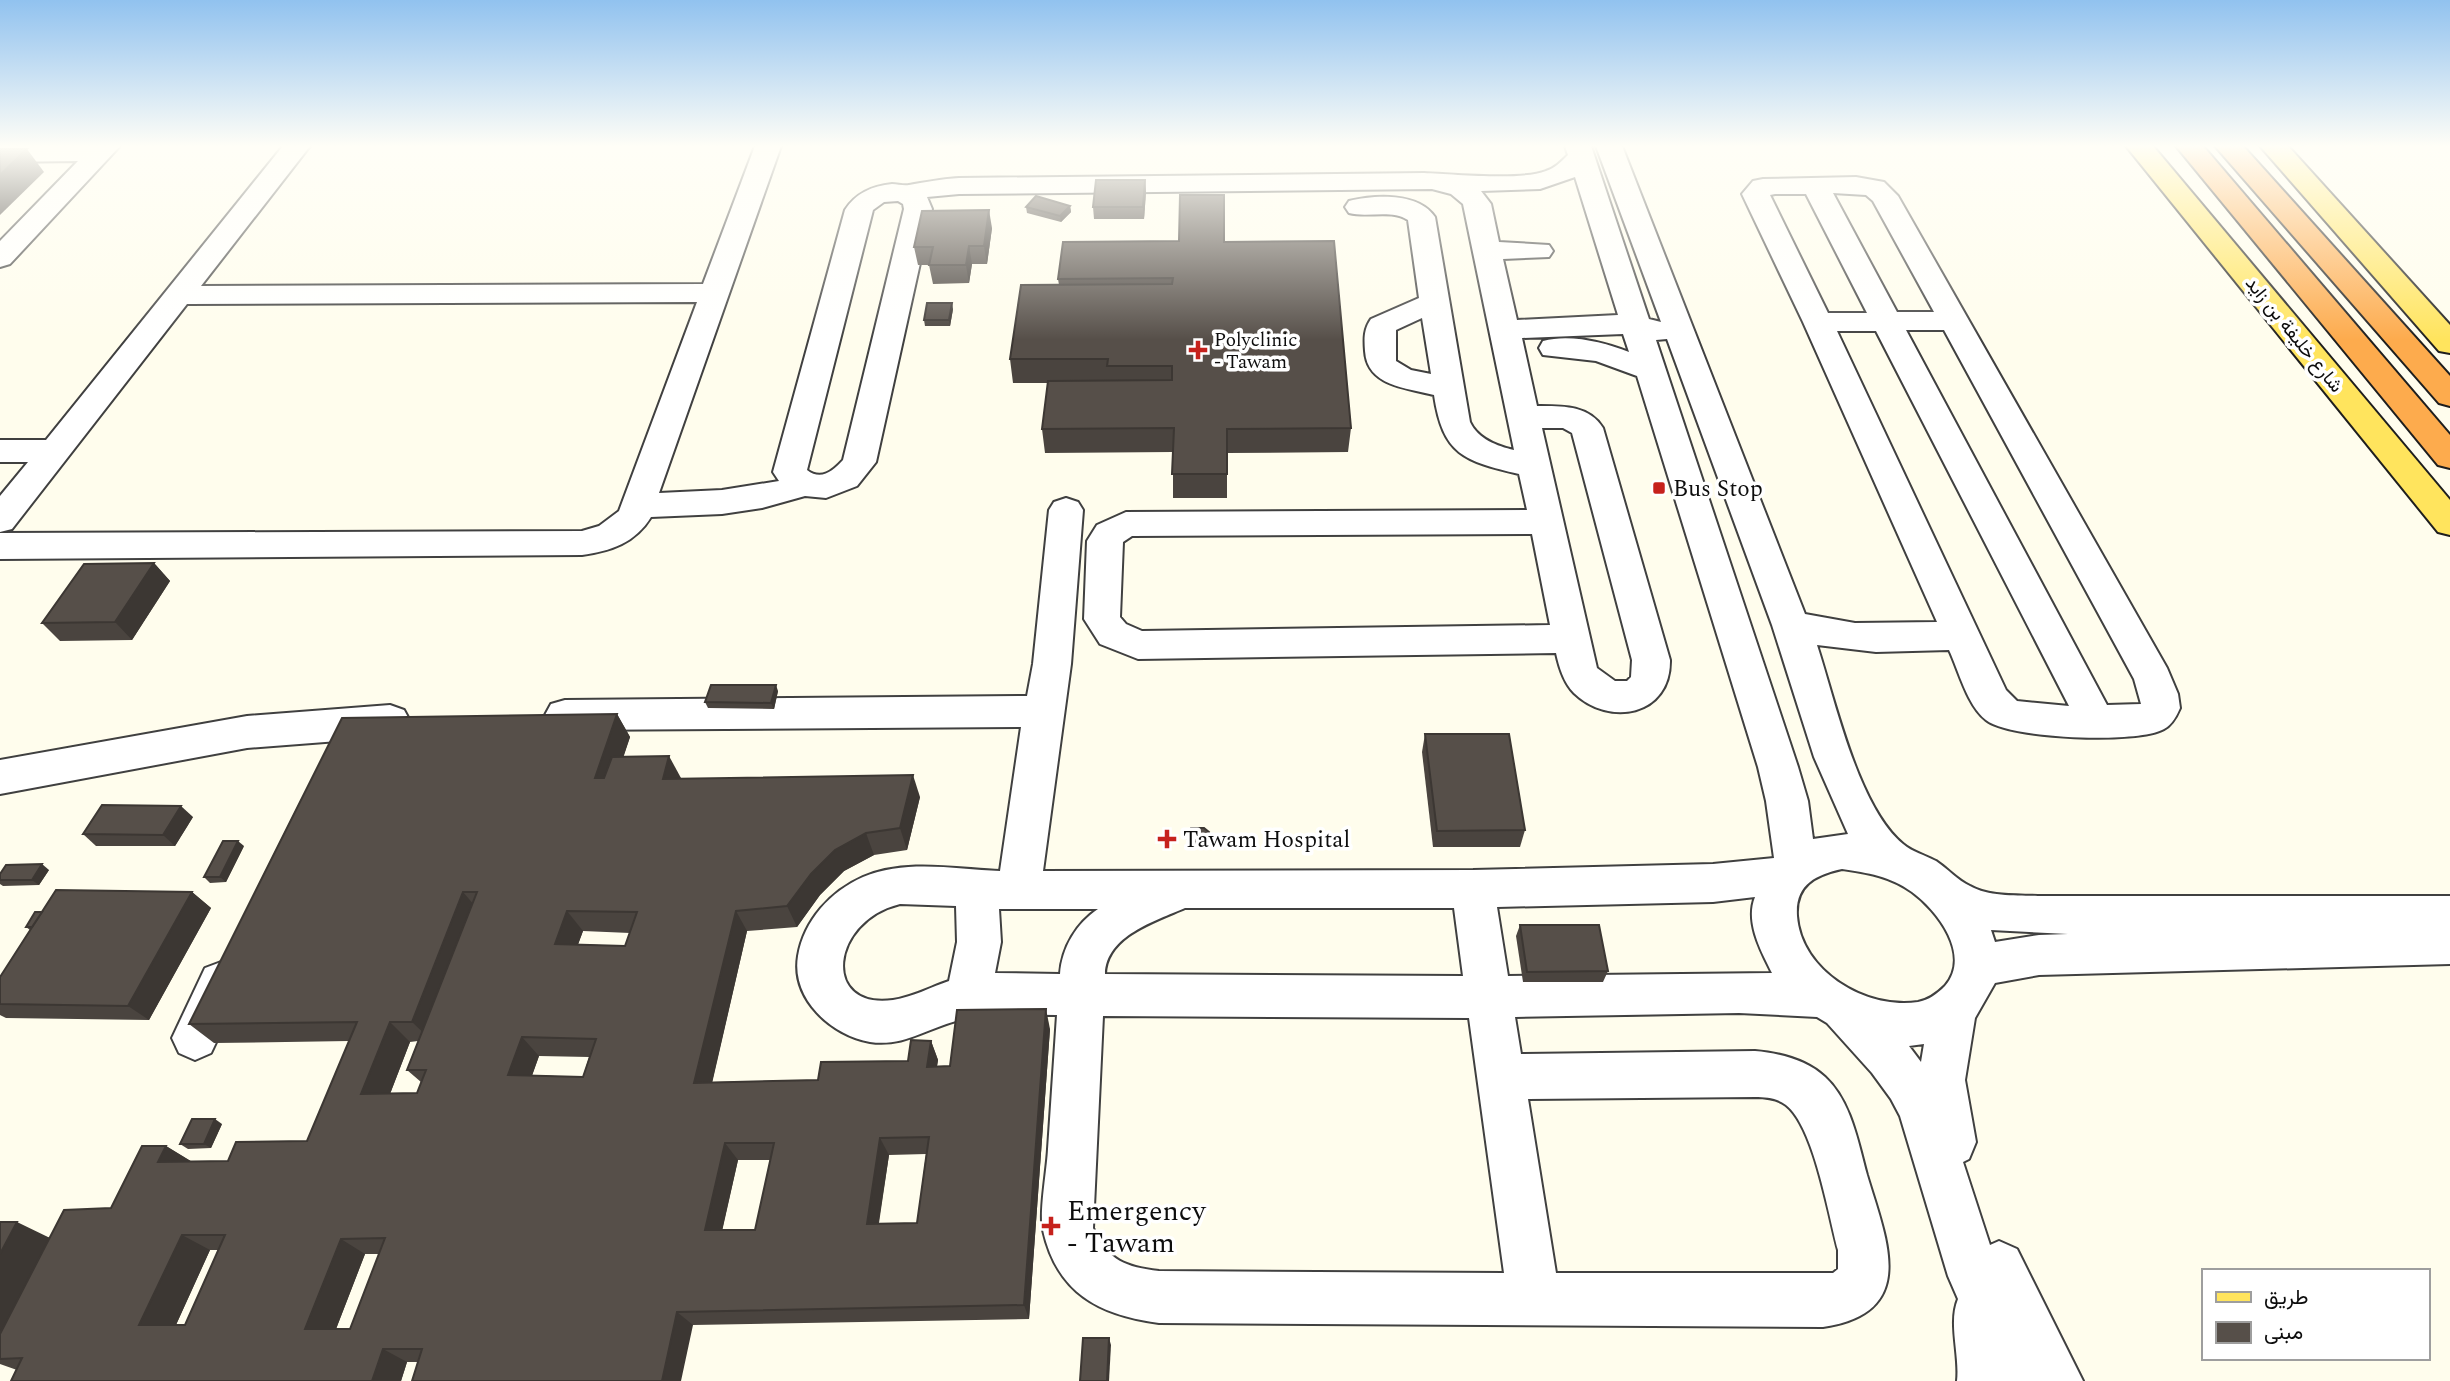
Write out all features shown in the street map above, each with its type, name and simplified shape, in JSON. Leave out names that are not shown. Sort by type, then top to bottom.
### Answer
[{"type":"highway","name":"شارع خليفة بن زايد","points":[[2243,210],[2450,457]]},
{"type":"highway","points":[[2285,210],[2450,396]]},
{"type":"main road","name":"شارع خليفة بن زايد","points":[[2192,210],[2450,523]]},
{"type":"main road","points":[[2331,210],[2450,344]]},
{"type":"street","points":[[0,258],[46,210]]},
{"type":"street","points":[[0,520],[246,210]]},
{"type":"street","points":[[0,546],[582,543],[617,533],[634,516],[745,210]]},
{"type":"street","points":[[641,497],[733,502],[758,499],[796,478],[859,210]]},
{"type":"street","points":[[796,478],[820,487],[839,483],[853,474],[859,462],[918,210]]},
{"type":"street","points":[[1417,210],[1421,217],[1456,430],[1461,438],[1480,451],[1536,467]]},
{"type":"street","points":[[1478,210],[1572,639],[1582,676],[1593,687],[1608,695],[1625,697],[1640,693],[1648,685],[1651,660],[1587,428],[1569,417],[1524,417]]},
{"type":"street","points":[[1605,210],[1637,327],[1787,801],[1791,870],[1780,885],[1773,907],[1775,933],[1796,973],[1889,1057],[1908,1083],[1922,1111],[1974,1276],[1984,1337],[1984,1381]]},
{"type":"street","points":[[1617,210],[1701,391],[1791,624],[1849,794],[1865,828],[1889,858]]},
{"type":"street","points":[[1764,210],[1818,322],[1990,698],[2003,712],[2024,718],[2096,721],[2151,718],[2161,708],[2153,678],[1891,210]]},
{"type":"street","points":[[1828,210],[2096,721]]},
{"type":"street","points":[[1486,250],[1539,251]]},
{"type":"street","points":[[178,295],[715,293]]},
{"type":"street","points":[[1434,302],[1382,325],[1379,335],[1381,361],[1391,373],[1449,389]]},
{"type":"street","points":[[1818,322],[1954,321]]},
{"type":"street","points":[[1507,340],[1637,327],[1654,329],[1664,336],[1688,381],[1701,391]]},
{"type":"street","points":[[1507,340],[1600,352],[1652,371]]},
{"type":"street","points":[[0,452],[57,451]]},
{"type":"street","points":[[968,997],[979,942],[998,890],[1052,664],[1066,510]]},
{"type":"street","points":[[1547,522],[1137,522],[1117,528],[1109,534],[1104,549],[1102,619],[1113,634],[1138,645],[1154,646],[1572,639]]},
{"type":"street","points":[[1791,624],[1821,634],[1863,640],[1968,646]]},
{"type":"street","points":[[1052,664],[1084,644],[1113,634]]},
{"type":"street","points":[[1811,680],[1839,666],[1873,658],[1968,646]]},
{"type":"street","points":[[523,716],[1042,711]]},
{"type":"street","points":[[0,777],[247,732],[338,741],[429,719]]},
{"type":"street","points":[[2450,915],[2010,913],[1956,903],[1924,877],[1889,858],[1854,851],[1838,851],[1822,853],[1791,870],[1713,883],[1473,889],[1181,890],[998,890],[900,885],[879,890],[858,901],[840,916],[827,936],[820,957],[822,978],[830,996],[846,1011],[867,1020],[891,1022],[916,1016],[932,1007],[986,994],[1490,997],[1739,992],[1832,1003],[1864,1018],[1904,1025],[1931,1020],[1965,989],[2009,959],[2039,955],[2450,944]]},
{"type":"street","points":[[1473,889],[1534,1299]]},
{"type":"street","points":[[1181,890],[1101,929],[1090,943],[1083,960],[1068,1228],[1076,1252],[1090,1272],[1110,1287],[1134,1295],[1159,1297],[1839,1300],[1853,1293],[1861,1281],[1866,1266],[1864,1250],[1822,1109],[1810,1093],[1792,1081],[1773,1074],[1502,1077]]},
{"type":"street","points":[[1940,890],[1956,908],[1968,928],[1975,949],[1941,1080],[1948,1132],[2001,1271],[2056,1381]]},
{"type":"street","points":[[195,1038],[236,953]]},
{"type":"street","points":[[1974,1276],[2025,1381]]},
{"type":"building","points":[[989,210],[984,246],[969,246],[966,265],[929,265],[933,247],[914,247],[922,211]]},
{"type":"building","points":[[1039,210],[1066,210],[1060,216]]},
{"type":"building","points":[[1180,210],[1224,210],[1224,242],[1334,241],[1351,428],[1227,429],[1227,474],[1172,474],[1174,428],[1042,429],[1048,381],[1172,380],[1172,366],[1107,366],[1108,359],[1010,359],[1021,285],[1172,284],[1173,278],[1058,279],[1063,242],[1179,241]]},
{"type":"building","points":[[927,303],[952,303],[949,320],[924,320]]},
{"type":"building","points":[[154,563],[115,622],[42,623],[84,564]]},
{"type":"building","points":[[711,685],[776,685],[771,703],[705,702]]},
{"type":"building","points":[[617,714],[595,778],[604,778],[612,757],[669,756],[663,779],[913,775],[900,828],[866,833],[835,850],[811,874],[787,906],[736,911],[694,1083],[818,1080],[821,1062],[908,1061],[911,1040],[931,1041],[927,1067],[950,1066],[957,1010],[1046,1009],[1024,1305],[677,1312],[662,1381],[412,1381],[422,1349],[383,1349],[372,1381],[11,1381],[22,1358],[0,1359],[0,1334],[64,1210],[111,1208],[142,1146],[166,1146],[158,1162],[228,1161],[236,1142],[307,1141],[357,1022],[189,1024],[342,718]],"holes":[[[463,892],[477,892],[407,1070],[426,1070],[417,1093],[361,1094],[390,1022],[412,1022]],[[567,911],[637,912],[625,946],[555,944]],[[522,1037],[596,1039],[583,1077],[508,1075]],[[929,1137],[917,1223],[867,1224],[880,1138]],[[725,1143],[774,1143],[755,1230],[705,1230]],[[182,1235],[225,1235],[185,1325],[139,1325]],[[385,1238],[350,1329],[305,1329],[341,1239]]]},
{"type":"building","points":[[1425,734],[1509,734],[1525,830],[1437,831]]},
{"type":"building","points":[[102,805],[181,806],[163,835],[83,834]]},
{"type":"building","points":[[1191,828],[1204,828],[1209,832],[1205,843],[1191,843],[1187,838]]},
{"type":"building","points":[[223,841],[238,841],[220,877],[204,877]]},
{"type":"building","points":[[42,864],[32,880],[0,880],[0,874],[6,865]]},
{"type":"building","points":[[56,890],[192,892],[128,1006],[0,1004],[0,977]]},
{"type":"building","points":[[35,912],[42,912],[32,927],[26,927]]},
{"type":"building","points":[[1520,925],[1599,925],[1608,971],[1527,972]]},
{"type":"building","points":[[192,1119],[215,1119],[204,1144],[180,1144]]},
{"type":"building","points":[[0,1222],[17,1222],[0,1254]]},
{"type":"building","points":[[1083,1338],[1109,1338],[1107,1381],[1080,1381]]},
{"type":"place","name":"Polyclinic - Tawam","points":[[1198,350]]},
{"type":"place","name":"Bus Stop","points":[[1659,488]]},
{"type":"place","name":"Tawam Hospital","points":[[1167,839]]},
{"type":"place","name":"Emergency - Tawam","points":[[1051,1226]]}]
